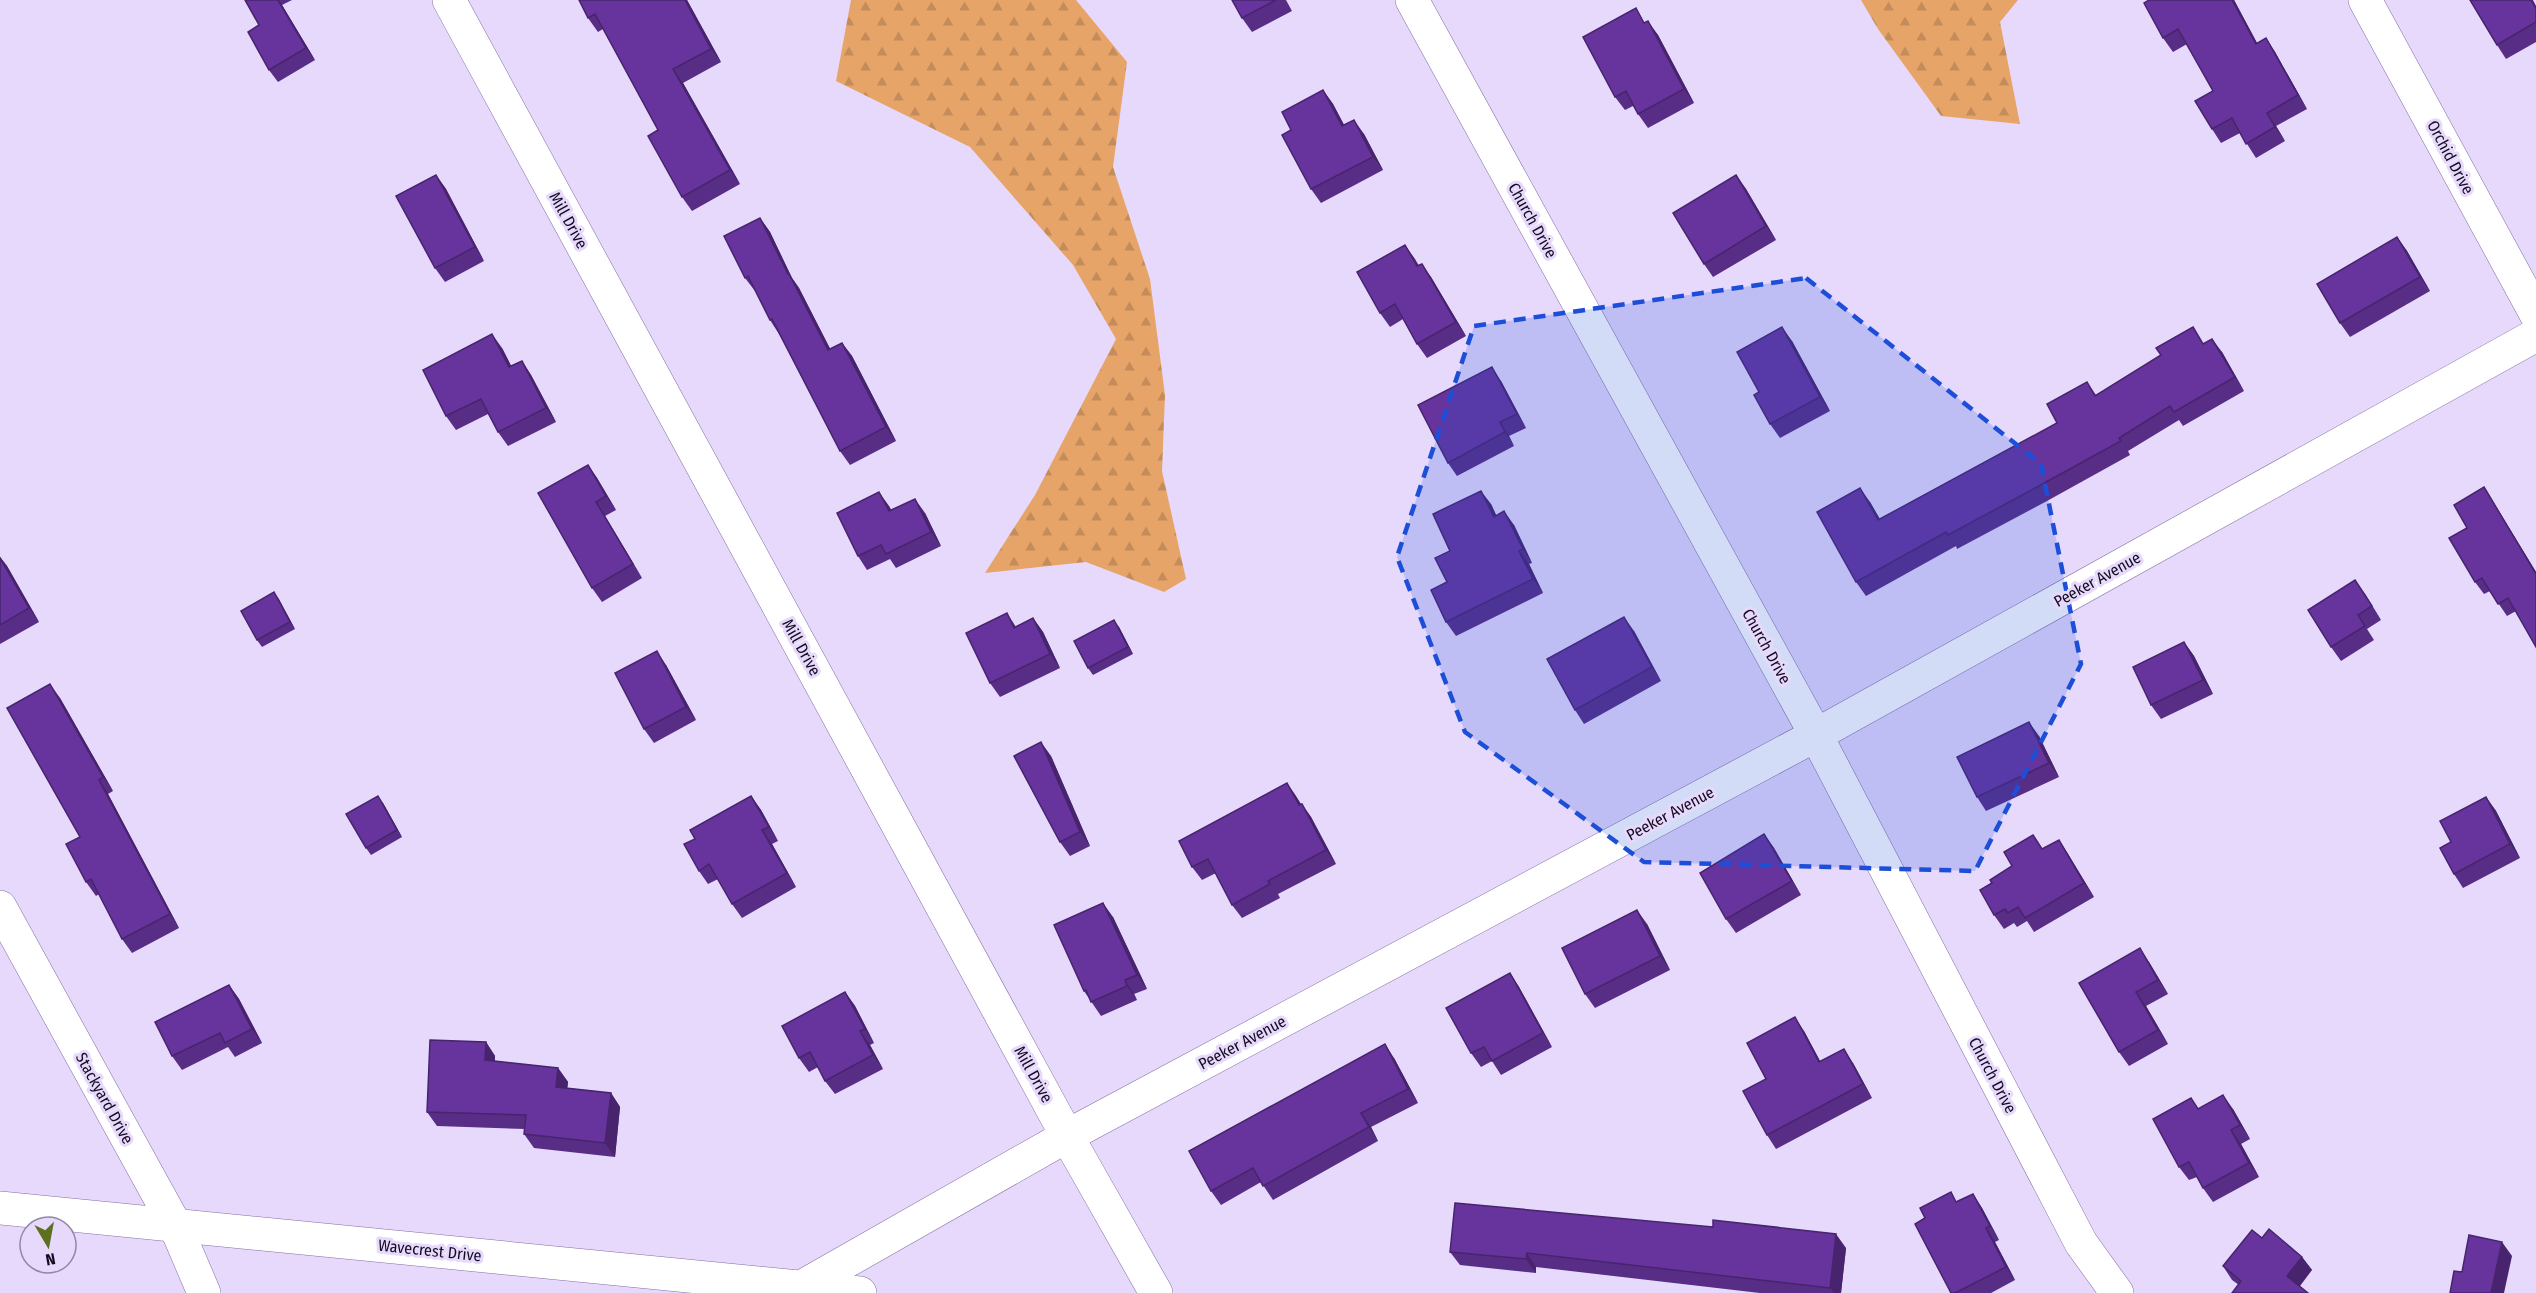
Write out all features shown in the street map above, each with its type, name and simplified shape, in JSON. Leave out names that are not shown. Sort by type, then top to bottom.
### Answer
[{"type":"street","name":"Mill Drive","points":[[449,0],[1068,1136],[1156,1293]]},
{"type":"street","name":"Church Drive","points":[[1412,0],[1816,735],[2081,1243],[2117,1293]]},
{"type":"street","name":"Orchid Drive","points":[[2366,0],[2536,315]]},
{"type":"street","name":"Peeker Avenue","points":[[803,1286],[1068,1136],[1816,735],[2536,335]]},
{"type":"street","name":"Stackyard Drive","points":[[0,907],[175,1225],[204,1293]]},
{"type":"street","name":"Wavecrest Drive","points":[[0,1208],[860,1293]]},
{"type":"highlighted area","points":[[1806,278],[2041,464],[2081,664],[1975,871],[1644,862],[1465,732],[1397,557],[1474,326]]},
{"type":"green space","points":[[851,0],[1076,0],[1127,62],[1113,167],[1150,279],[1165,395],[1162,471],[1186,579],[1164,592],[1086,562],[985,573],[1035,495],[1116,339],[1073,265],[970,147],[836,81]]},
{"type":"green space","points":[[1861,0],[2018,0],[2000,22],[2020,124],[1941,116],[1878,29]]},
{"type":"building","points":[[245,0],[278,0],[306,48],[269,70],[248,32],[259,25]]},
{"type":"building","points":[[579,0],[685,0],[711,49],[673,69],[730,170],[682,197],[648,136],[658,130],[595,14],[588,18]]},
{"type":"building","points":[[1232,0],[1276,0],[1242,18]]},
{"type":"building","points":[[2149,0],[2232,0],[2256,44],[2266,38],[2298,95],[2267,113],[2275,127],[2246,144],[2232,118],[2212,129],[2195,101],[2213,91],[2178,29],[2163,38],[2144,3]]},
{"type":"building","points":[[2470,0],[2531,0],[2536,8],[2536,22],[2497,45]]},
{"type":"building","points":[[1636,8],[1644,23],[1648,21],[1684,89],[1638,114],[1626,91],[1615,97],[1583,37]]},
{"type":"building","points":[[1323,90],[1342,126],[1354,120],[1373,157],[1311,189],[1282,135],[1291,130],[1282,112]]},
{"type":"building","points":[[436,175],[475,247],[435,268],[396,196]]},
{"type":"building","points":[[1736,175],[1766,226],[1704,264],[1673,213]]},
{"type":"building","points":[[760,218],[828,350],[842,343],[886,427],[840,451],[772,319],[770,320],[748,276],[745,278],[724,236]]},
{"type":"building","points":[[2397,237],[2420,277],[2340,323],[2317,284]]},
{"type":"building","points":[[1405,245],[1417,266],[1422,264],[1456,322],[1417,344],[1395,304],[1380,313],[1357,272]]},
{"type":"building","points":[[1782,327],[1820,397],[1770,424],[1754,395],[1759,392],[1737,352]]},
{"type":"building","points":[[2193,327],[2203,344],[2212,339],[2235,377],[2174,412],[2170,406],[2119,438],[2121,441],[1948,535],[1946,532],[1856,582],[1817,512],[1860,488],[1878,520],[2057,423],[2047,404],[2087,382],[2095,396],[2161,355],[2156,348]]},
{"type":"building","points":[[492,334],[509,367],[522,361],[546,408],[498,432],[481,399],[446,416],[423,370]]},
{"type":"building","points":[[1492,367],[1517,414],[1500,422],[1505,432],[1448,463],[1418,405]]},
{"type":"building","points":[[588,465],[606,496],[596,502],[633,564],[592,588],[538,493]]},
{"type":"building","points":[[2484,487],[2536,574],[2536,647],[2508,598],[2498,604],[2482,578],[2475,582],[2449,538],[2467,528],[2454,505]]},
{"type":"building","points":[[1481,491],[1494,517],[1504,511],[1523,549],[1519,551],[1533,579],[1446,622],[1431,590],[1447,582],[1435,558],[1450,551],[1433,514]]},
{"type":"building","points":[[879,492],[889,511],[915,499],[931,532],[886,554],[881,545],[858,556],[837,513]]},
{"type":"building","points":[[0,558],[29,608],[0,625]]},
{"type":"building","points":[[2355,580],[2372,606],[2358,615],[2365,626],[2331,647],[2308,610]]},
{"type":"building","points":[[274,592],[290,622],[257,640],[241,611]]},
{"type":"building","points":[[1007,613],[1014,628],[1033,618],[1050,654],[990,683],[966,633]]},
{"type":"building","points":[[1624,617],[1652,667],[1575,710],[1547,659]]},
{"type":"building","points":[[1114,620],[1128,647],[1088,668],[1074,641]]},
{"type":"building","points":[[2184,642],[2203,680],[2151,705],[2133,667]]},
{"type":"building","points":[[657,651],[686,707],[644,729],[615,673]]},
{"type":"building","points":[[50,684],[103,777],[99,780],[170,914],[122,939],[91,879],[86,882],[66,844],[80,837],[7,708]]},
{"type":"building","points":[[2029,722],[2049,763],[1977,797],[1957,757]]},
{"type":"building","points":[[1041,742],[1080,832],[1060,842],[1014,756]]},
{"type":"building","points":[[1287,783],[1299,805],[1302,804],[1326,850],[1268,881],[1270,884],[1232,905],[1208,859],[1192,867],[1179,841]]},
{"type":"building","points":[[378,796],[397,830],[366,848],[346,814]]},
{"type":"building","points":[[751,796],[769,827],[762,830],[787,873],[732,904],[709,864],[699,871],[684,844],[695,839],[690,830]]},
{"type":"building","points":[[2486,797],[2510,844],[2454,874],[2440,848],[2451,842],[2440,821]]},
{"type":"building","points":[[1764,834],[1792,881],[1726,919],[1700,873]]},
{"type":"building","points":[[2033,835],[2042,849],[2059,840],[2084,883],[2025,918],[2018,907],[2008,913],[2005,909],[1994,915],[1980,890],[1992,883],[1990,880],[2012,866],[2004,852]]},
{"type":"building","points":[[1103,903],[1137,975],[1125,980],[1127,986],[1091,1002],[1054,925]]},
{"type":"building","points":[[1637,910],[1660,956],[1585,994],[1562,948]]},
{"type":"building","points":[[2140,948],[2158,980],[2136,992],[2158,1030],[2119,1052],[2079,983]]},
{"type":"building","points":[[1510,973],[1543,1033],[1492,1061],[1484,1047],[1471,1053],[1446,1008]]},
{"type":"building","points":[[229,985],[252,1029],[225,1043],[220,1033],[172,1056],[155,1022]]},
{"type":"building","points":[[845,992],[865,1029],[860,1031],[873,1055],[825,1081],[810,1052],[799,1058],[782,1026]]},
{"type":"building","points":[[1795,1017],[1819,1062],[1844,1049],[1863,1084],[1767,1135],[1743,1091],[1766,1079],[1747,1043]]},
{"type":"building","points":[[430,1040],[486,1042],[485,1060],[558,1068],[556,1087],[611,1093],[605,1143],[524,1134],[526,1115],[427,1112]]},
{"type":"building","points":[[1385,1044],[1408,1089],[1361,1113],[1369,1127],[1263,1186],[1253,1168],[1211,1191],[1189,1151]]},
{"type":"building","points":[[2223,1095],[2240,1125],[2231,1130],[2249,1163],[2203,1188],[2189,1162],[2179,1167],[2153,1119],[2191,1098],[2198,1109]]},
{"type":"building","points":[[1951,1192],[1956,1202],[1973,1194],[1990,1226],[1986,1228],[2006,1267],[1955,1293],[1951,1293],[1915,1224],[1925,1218],[1920,1208]]},
{"type":"building","points":[[1455,1203],[1713,1227],[1713,1220],[1836,1234],[1830,1288],[1527,1253],[1526,1259],[1450,1252]]},
{"type":"building","points":[[2269,1229],[2302,1257],[2287,1276],[2308,1293],[2232,1293],[2241,1281],[2223,1266],[2252,1230],[2262,1238]]},
{"type":"building","points":[[2469,1235],[2502,1242],[2491,1293],[2450,1293],[2454,1271],[2462,1272]]}]
